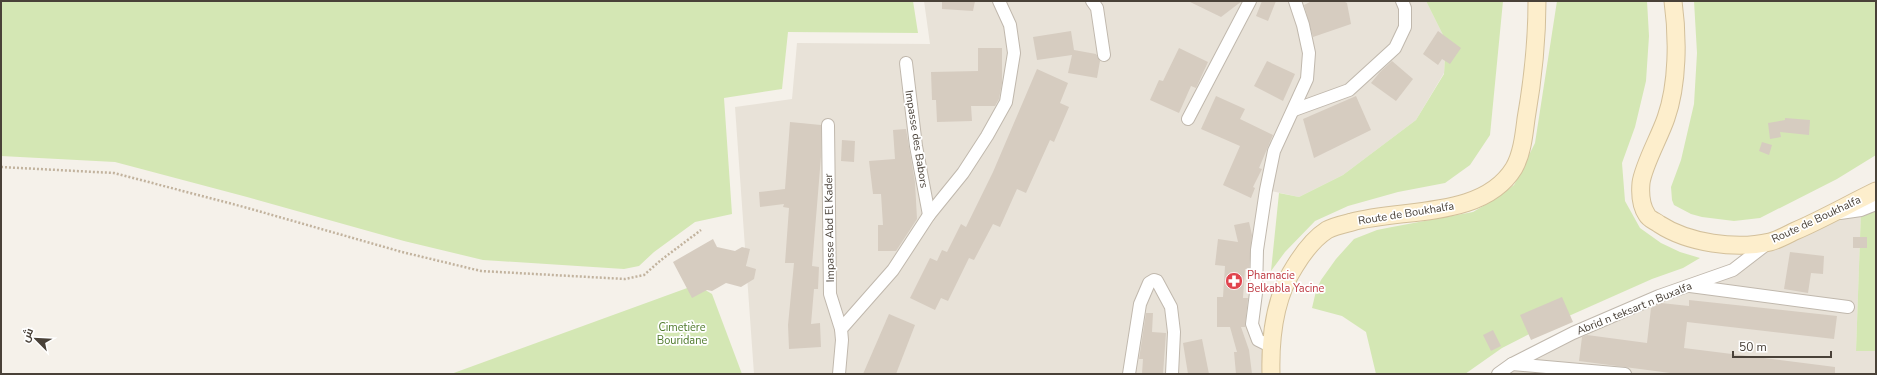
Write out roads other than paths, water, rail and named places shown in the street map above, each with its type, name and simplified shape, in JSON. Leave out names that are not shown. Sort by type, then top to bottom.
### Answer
[{"type":"main road","name":"Route de Boukhalfa","points":[[1271,374],[1275,313],[1281,292],[1288,277],[1305,251],[1327,230],[1378,216],[1419,212],[1483,197],[1500,185],[1514,168],[1522,145],[1534,70],[1537,1]]},
{"type":"main road","name":"Route de Boukhalfa","points":[[1673,1],[1675,18],[1675,70],[1667,117],[1641,182],[1641,200],[1647,216],[1666,229],[1682,236],[1697,240],[1735,245],[1770,242],[1831,215],[1876,191]]},
{"type":"street","points":[[841,329],[892,270],[929,216],[963,173],[987,136],[1006,102],[1014,53],[1010,25],[999,1]]},
{"type":"street","points":[[1092,1],[1097,8],[1104,55]]},
{"type":"street","points":[[1188,118],[1250,1]]},
{"type":"street","points":[[1272,347],[1258,340],[1252,324],[1256,293],[1257,250],[1266,190],[1274,151],[1294,110],[1306,80],[1309,53],[1303,25],[1295,1]]},
{"type":"street","points":[[1294,110],[1349,90],[1395,48],[1405,27],[1405,8],[1402,1]]},
{"type":"street","name":"Impasse des Babors","points":[[906,63],[916,146],[929,216]]},
{"type":"street","name":"Impasse Abd El Kader","points":[[828,125],[830,294],[841,329],[842,340],[839,374]]},
{"type":"street","points":[[1831,215],[1861,210],[1876,204]]},
{"type":"street","name":"Abrid n teksart n Buxalfa","points":[[1498,374],[1512,364],[1573,333],[1659,296],[1733,270],[1770,242]]},
{"type":"street","points":[[1129,374],[1140,304],[1149,282],[1154,280],[1157,281],[1171,307],[1174,332],[1172,374]]},
{"type":"street","points":[[1689,286],[1848,307]]},
{"type":"street","points":[[1512,364],[1625,374]]},
{"type":"place","name":"Phamacie Belkabla Yacine","points":[[1234,281]]},
{"type":"park label","name":"Cimetière Bouridane","points":[[682,333]]}]
